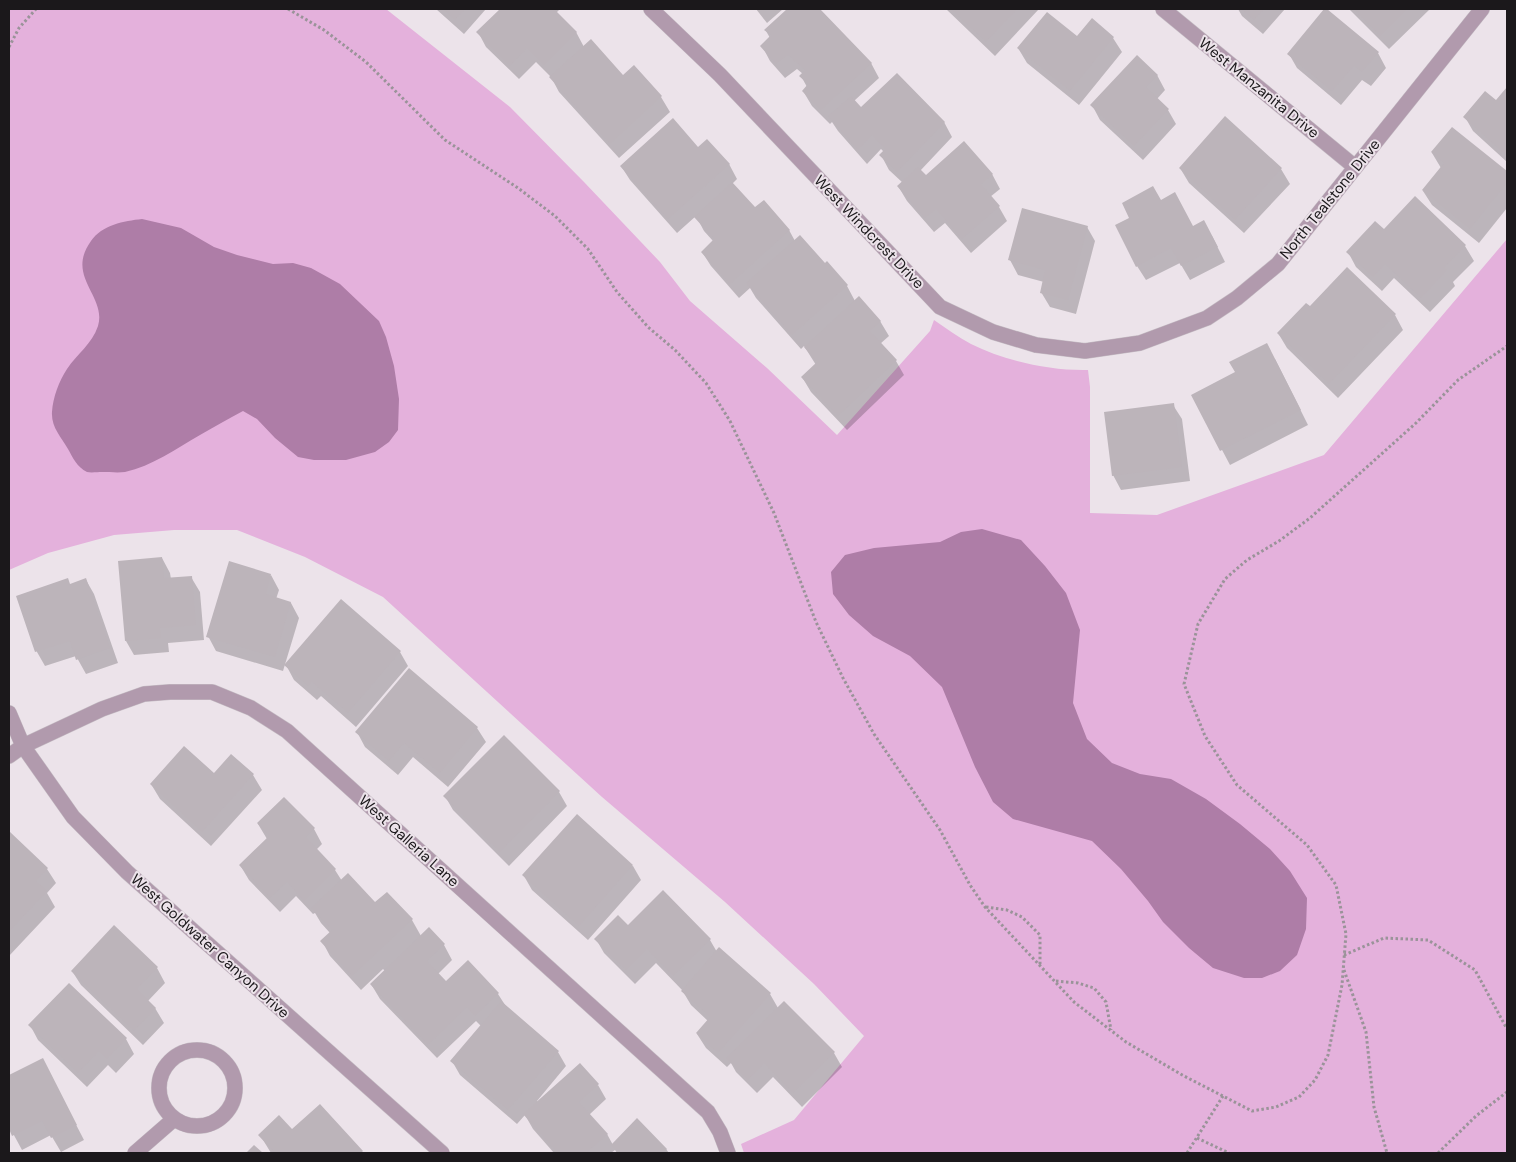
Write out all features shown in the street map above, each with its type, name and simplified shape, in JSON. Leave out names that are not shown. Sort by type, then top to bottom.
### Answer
[{"type":"street","name":"West Windcrest Drive","points":[[651,9],[720,76],[940,307],[993,332],[1036,345],[1085,351],[1140,342]]},
{"type":"street","name":"West Manzanita Drive","points":[[1163,9],[1355,167]]},
{"type":"street","name":"North Tealstone Drive","points":[[1140,342],[1207,318],[1237,298],[1278,264],[1482,9]]},
{"type":"street","name":"West Galleria Lane","points":[[9,756],[23,746],[102,709],[144,694],[212,692],[251,708],[287,732],[708,1112],[720,1132],[728,1153]]},
{"type":"street","name":"West Goldwater Canyon Drive","points":[[9,713],[23,746],[73,817],[127,872],[442,1153]]},
{"type":"street","points":[[189,1050],[213,1053],[224,1060],[231,1071],[235,1083],[234,1096],[230,1108],[222,1117],[211,1124],[198,1126],[185,1124],[174,1119],[166,1110],[160,1098],[159,1086],[162,1074],[168,1063],[177,1055],[189,1050]]},
{"type":"street","points":[[135,1153],[174,1119]]},
{"type":"path","points":[[9,47],[19,28],[36,9]]},
{"type":"path","points":[[288,9],[324,30],[366,62],[446,140],[518,188],[555,216],[588,249],[617,292],[648,327],[675,350],[706,383],[730,421],[774,513],[816,622],[844,678],[874,734],[940,830],[970,885],[985,907],[1074,1002],[1126,1042],[1184,1076],[1252,1111],[1276,1107],[1299,1097],[1315,1080],[1328,1055],[1342,985],[1346,934],[1336,885],[1307,845],[1237,785],[1205,736],[1184,684],[1198,624],[1225,579],[1247,560],[1279,541],[1310,518],[1416,423],[1458,380],[1507,346]]},
{"type":"path","points":[[985,907],[1007,910],[1022,917],[1040,935],[1040,965]]},
{"type":"path","points":[[1344,955],[1384,938],[1428,940],[1475,970],[1507,1029]]},
{"type":"path","points":[[1343,968],[1366,1032],[1374,1107],[1387,1153]]},
{"type":"path","points":[[1055,981],[1078,983],[1094,988],[1106,1002],[1111,1030]]},
{"type":"path","points":[[1438,1153],[1476,1116],[1507,1092]]},
{"type":"path","points":[[1187,1153],[1223,1096]]},
{"type":"path","points":[[1197,1138],[1228,1153]]},
{"type":"shaded area","points":[[9,9],[386,9],[510,107],[660,262],[690,301],[767,368],[837,435],[930,331],[934,320],[971,344],[1013,360],[1058,369],[1088,370],[1090,387],[1090,513],[1157,515],[1324,455],[1507,239],[1507,1153],[744,1153],[741,1144],[794,1120],[864,1036],[814,984],[725,902],[602,797],[383,597],[305,557],[237,530],[174,530],[114,535],[48,553],[9,570]]},
{"type":"shaded area","points":[[142,219],[181,228],[214,247],[237,255],[273,264],[293,263],[311,268],[340,284],[379,321],[386,337],[394,366],[399,399],[398,430],[389,442],[375,452],[346,460],[314,460],[298,457],[275,438],[257,419],[243,411],[145,466],[122,472],[87,472],[81,468],[57,432],[52,412],[55,395],[61,379],[92,338],[98,326],[99,315],[97,305],[84,276],[82,265],[84,254],[91,241],[101,231],[121,223]]},
{"type":"shaded area","points":[[982,529],[1021,540],[1066,593],[1080,630],[1073,703],[1087,739],[1112,763],[1140,774],[1171,779],[1206,799],[1270,849],[1290,871],[1307,898],[1306,929],[1297,955],[1280,971],[1262,978],[1244,978],[1213,968],[1189,948],[1163,922],[1121,869],[1092,841],[1013,819],[993,802],[975,767],[942,687],[910,656],[873,636],[849,615],[833,594],[831,572],[845,555],[874,548],[940,542],[961,532]]},
{"type":"building","points":[[443,9],[465,9],[455,20]]},
{"type":"building","points":[[500,9],[554,9],[577,32],[544,65],[527,48],[510,66],[476,32]]},
{"type":"building","points":[[787,9],[820,9],[872,63],[821,110],[802,91],[808,84],[799,76],[805,70],[788,55],[776,64],[760,46],[771,35],[764,30]]},
{"type":"building","points":[[951,9],[1017,9],[986,42]]},
{"type":"building","points":[[1241,9],[1264,9],[1254,20]]},
{"type":"building","points":[[1324,9],[1327,9],[1379,52],[1362,72],[1354,66],[1332,91],[1287,54]]},
{"type":"building","points":[[1354,9],[1407,9],[1380,36]]},
{"type":"building","points":[[1047,12],[1077,36],[1092,18],[1114,37],[1070,91],[1017,48]]},
{"type":"building","points":[[591,39],[623,75],[634,65],[662,96],[610,144],[549,77]]},
{"type":"building","points":[[1137,55],[1158,75],[1146,87],[1169,109],[1134,146],[1090,105]]},
{"type":"building","points":[[897,73],[945,122],[897,172],[879,155],[885,149],[872,135],[858,150],[828,116],[851,96],[861,107]]},
{"type":"building","points":[[1507,87],[1507,156],[1463,117],[1485,91],[1496,100]]},
{"type":"building","points":[[1225,116],[1282,168],[1235,220],[1179,168]]},
{"type":"building","points":[[673,118],[698,147],[707,139],[730,164],[668,219],[620,166]]},
{"type":"building","points":[[1452,127],[1507,171],[1507,183],[1470,229],[1422,190],[1444,163],[1431,152]]},
{"type":"building","points":[[964,141],[993,174],[981,184],[1000,206],[962,239],[936,209],[925,218],[897,186],[918,167],[926,175]]},
{"type":"building","points":[[732,182],[755,207],[764,200],[790,230],[730,284],[701,252],[714,239],[694,217]]},
{"type":"building","points":[[1153,186],[1161,200],[1175,192],[1193,226],[1204,220],[1218,247],[1181,266],[1171,248],[1136,267],[1115,225],[1129,218],[1122,203]]},
{"type":"building","points":[[1415,196],[1466,245],[1444,268],[1447,270],[1421,298],[1385,264],[1373,277],[1346,252],[1375,221],[1384,229]]},
{"type":"building","points":[[1022,208],[1088,226],[1068,300],[1040,293],[1045,270],[1008,260]]},
{"type":"building","points":[[800,235],[848,285],[792,335],[746,283]]},
{"type":"building","points":[[1347,267],[1396,314],[1329,384],[1277,333],[1306,303],[1310,306]]},
{"type":"building","points":[[859,296],[881,321],[870,331],[897,360],[838,416],[801,377],[817,362],[804,347]]},
{"type":"building","points":[[1267,343],[1301,410],[1220,451],[1191,395],[1235,372],[1229,362]]},
{"type":"building","points":[[1174,403],[1182,467],[1112,476],[1104,412]]},
{"type":"building","points":[[162,557],[164,578],[192,576],[196,625],[160,628],[161,638],[125,641],[118,561]]},
{"type":"building","points":[[229,561],[271,574],[266,594],[291,602],[275,657],[206,637]]},
{"type":"building","points":[[68,578],[70,584],[86,578],[110,648],[76,660],[70,641],[35,652],[16,596]]},
{"type":"building","points":[[341,599],[401,651],[348,713],[312,682],[308,686],[284,665]]},
{"type":"building","points":[[409,668],[478,727],[440,773],[404,743],[389,761],[355,732]]},
{"type":"building","points":[[504,735],[560,791],[500,852],[443,796]]},
{"type":"building","points":[[184,746],[214,773],[231,754],[254,774],[202,832],[150,784]]},
{"type":"building","points":[[284,797],[315,828],[306,837],[336,869],[304,901],[287,882],[270,898],[239,865],[269,836],[257,823]]},
{"type":"building","points":[[577,814],[633,865],[579,926],[522,875]]},
{"type":"building","points":[[9,831],[48,868],[36,881],[47,891],[9,932]]},
{"type":"building","points":[[348,873],[375,902],[387,892],[413,919],[352,976],[320,941],[332,930],[311,908]]},
{"type":"building","points":[[663,890],[711,939],[673,976],[647,949],[626,970],[594,939],[618,915],[628,925]]},
{"type":"building","points":[[114,925],[158,967],[137,989],[156,1008],[134,1031],[71,971]]},
{"type":"building","points":[[429,927],[445,944],[427,961],[446,981],[468,960],[499,993],[475,1016],[467,1007],[428,1045],[370,984]]},
{"type":"building","points":[[719,947],[771,993],[718,1053],[696,1033],[710,1017],[681,991]]},
{"type":"building","points":[[69,983],[127,1038],[107,1059],[99,1051],[78,1073],[28,1025]]},
{"type":"building","points":[[501,1001],[559,1051],[508,1110],[450,1061]]},
{"type":"building","points":[[784,1001],[835,1052],[793,1093],[764,1063],[748,1080],[726,1058]]},
{"type":"building","points":[[43,1058],[77,1125],[51,1138],[42,1121],[12,1136],[9,1129],[9,1075]]},
{"type":"building","points":[[580,1063],[599,1084],[579,1102],[608,1134],[586,1153],[558,1153],[523,1114]]},
{"type":"building","points":[[320,1104],[363,1151],[360,1153],[275,1153],[258,1135],[279,1115],[292,1129]]},
{"type":"building","points":[[637,1118],[667,1149],[663,1153],[619,1153],[611,1145]]},
{"type":"building","points":[[254,1145],[263,1153],[246,1153]]}]
